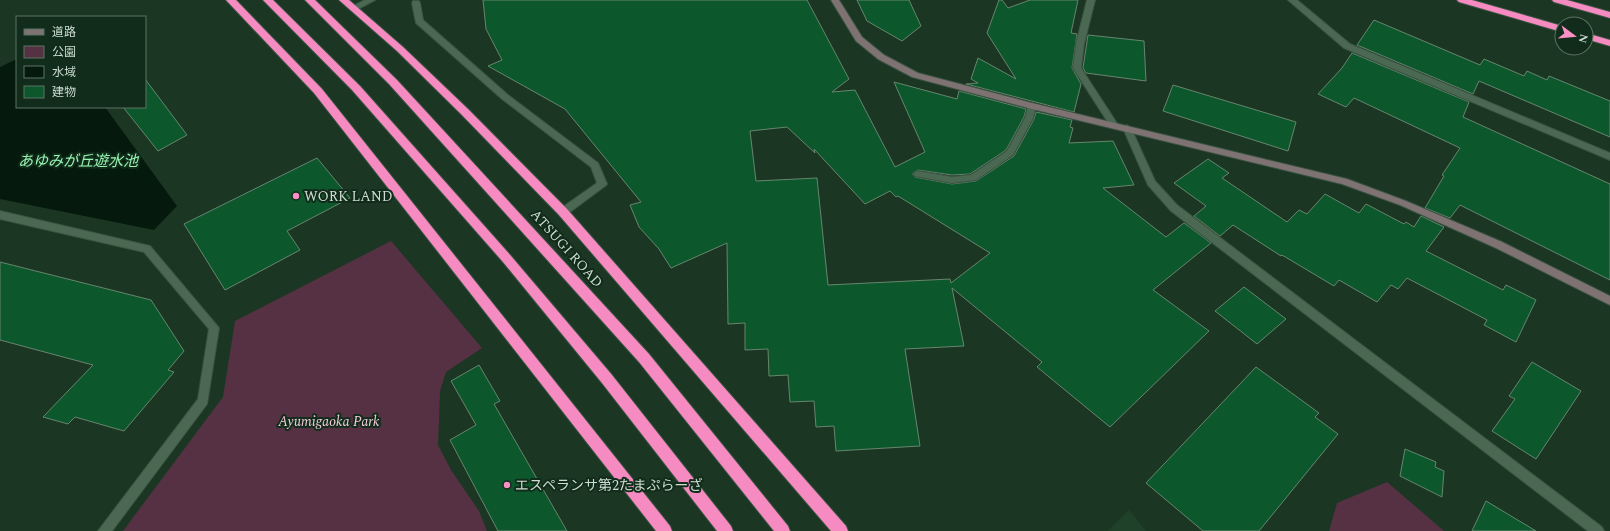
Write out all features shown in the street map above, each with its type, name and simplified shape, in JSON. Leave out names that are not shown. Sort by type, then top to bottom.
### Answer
[{"type":"highway","points":[[231,0],[318,91],[665,531]]},
{"type":"highway","points":[[268,0],[356,88],[507,259],[602,373],[726,531]]},
{"type":"highway","name":"ATSUGI ROAD","points":[[310,0],[393,82],[644,358],[784,531]]},
{"type":"highway","points":[[1462,0],[1554,27]]},
{"type":"highway","points":[[1557,0],[1610,15]]},
{"type":"highway","points":[[349,4],[400,49],[466,112],[564,212],[841,531]]},
{"type":"highway","points":[[1594,38],[1610,43]]},
{"type":"street","points":[[349,4],[371,0]]},
{"type":"street","points":[[836,0],[859,39],[881,57],[915,75],[1032,106],[1344,181],[1403,203],[1499,245],[1610,301]]},
{"type":"street","points":[[1091,0],[1080,44],[1077,68],[1114,125]]},
{"type":"street","points":[[1292,0],[1347,46],[1610,157]]},
{"type":"street","points":[[417,1],[419,21],[505,97],[595,165],[602,184],[564,212]]},
{"type":"street","points":[[918,174],[952,180],[973,178],[1010,153],[1029,118],[1032,106]]},
{"type":"street","points":[[1127,128],[1151,182],[1174,208],[1598,531]]},
{"type":"street","points":[[0,215],[147,250],[214,328],[203,400],[104,531]]},
{"type":"shaded area","points":[[1129,510],[1146,531],[1108,531]]},
{"type":"green space","name":"Ayumigaoka Park","points":[[391,241],[482,348],[446,372],[440,391],[438,445],[451,470],[479,511],[487,531],[123,531],[223,397],[235,321]]},
{"type":"green space","points":[[1387,482],[1444,531],[1329,531],[1337,503]]},
{"type":"water","name":"あゆみが丘遊水池","points":[[16,59],[16,108],[106,108],[177,206],[154,230],[0,199],[0,67]]},
{"type":"building","points":[[483,0],[807,0],[849,79],[832,92],[855,90],[895,167],[925,152],[894,82],[957,99],[959,91],[1026,109],[1024,117],[1006,150],[970,174],[952,175],[918,170],[912,174],[915,177],[952,184],[976,181],[1014,156],[1034,119],[1036,112],[1072,120],[1070,127],[1073,128],[1069,143],[1113,141],[1134,185],[1103,188],[1166,237],[1184,223],[1211,243],[1153,290],[1209,331],[1110,427],[1037,367],[1042,362],[952,288],[964,346],[905,349],[920,446],[836,451],[834,426],[816,427],[814,401],[790,402],[788,375],[769,376],[768,349],[745,350],[745,323],[728,324],[727,243],[671,268],[659,249],[639,227],[630,205],[641,202],[565,109],[488,66],[502,60],[486,29]],"holes":[[[787,127],[815,153],[814,149],[865,204],[890,191],[896,197],[898,196],[990,253],[951,283],[950,279],[828,285],[817,178],[756,181],[750,131]]]},
{"type":"building","points":[[857,0],[909,0],[921,26],[902,41],[867,21]]},
{"type":"building","points":[[999,0],[1002,0],[1008,8],[1030,0],[1078,0],[1071,33],[1077,34],[1072,68],[1081,84],[1074,112],[966,84],[978,83],[971,79],[978,58],[1016,79],[987,33]]},
{"type":"building","points":[[1374,20],[1480,65],[1484,59],[1524,76],[1527,71],[1547,80],[1549,76],[1610,101],[1610,137],[1479,81],[1473,94],[1357,45]]},
{"type":"building","points":[[1088,35],[1144,41],[1146,81],[1086,73],[1083,68]]},
{"type":"building","points":[[1352,53],[1469,102],[1463,117],[1610,184],[1610,280],[1460,205],[1450,218],[1425,208],[1444,176],[1442,175],[1460,148],[1354,98],[1346,107],[1318,94],[1342,68]]},
{"type":"building","points":[[146,80],[187,135],[158,151],[124,108],[146,108]]},
{"type":"building","points":[[1173,85],[1296,122],[1288,151],[1163,111]]},
{"type":"building","points":[[317,158],[350,198],[287,231],[300,250],[225,290],[184,224]]},
{"type":"building","points":[[1208,159],[1229,173],[1222,178],[1287,222],[1299,210],[1307,214],[1325,194],[1359,213],[1366,204],[1404,224],[1406,222],[1414,227],[1421,216],[1444,227],[1426,251],[1503,290],[1506,285],[1536,300],[1516,342],[1484,325],[1487,320],[1407,278],[1398,289],[1391,285],[1377,302],[1339,280],[1334,286],[1282,255],[1281,256],[1233,225],[1220,236],[1194,216],[1206,206],[1174,183]]},
{"type":"building","points":[[0,262],[151,300],[184,351],[168,370],[174,372],[124,431],[75,417],[68,424],[43,417],[93,365],[0,340]]},
{"type":"building","points":[[1244,287],[1286,319],[1257,344],[1215,311]]},
{"type":"building","points":[[1532,362],[1581,391],[1536,459],[1492,431],[1515,399],[1509,396]]},
{"type":"building","name":"エスペランサ第2たまぷらーざ","points":[[479,365],[500,401],[494,404],[567,531],[498,531],[450,440],[476,425],[451,381]]},
{"type":"building","points":[[1256,367],[1319,413],[1315,417],[1338,434],[1259,531],[1203,531],[1146,483]]},
{"type":"building","points":[[1405,449],[1436,462],[1435,467],[1444,471],[1442,497],[1400,476]]},
{"type":"building","points":[[1486,501],[1536,531],[1472,531]]},
{"type":"place","name":"WORK LAND","points":[[296,196]]},
{"type":"place","name":"エスペランサ第2たまぷらーざ","points":[[507,485]]}]
